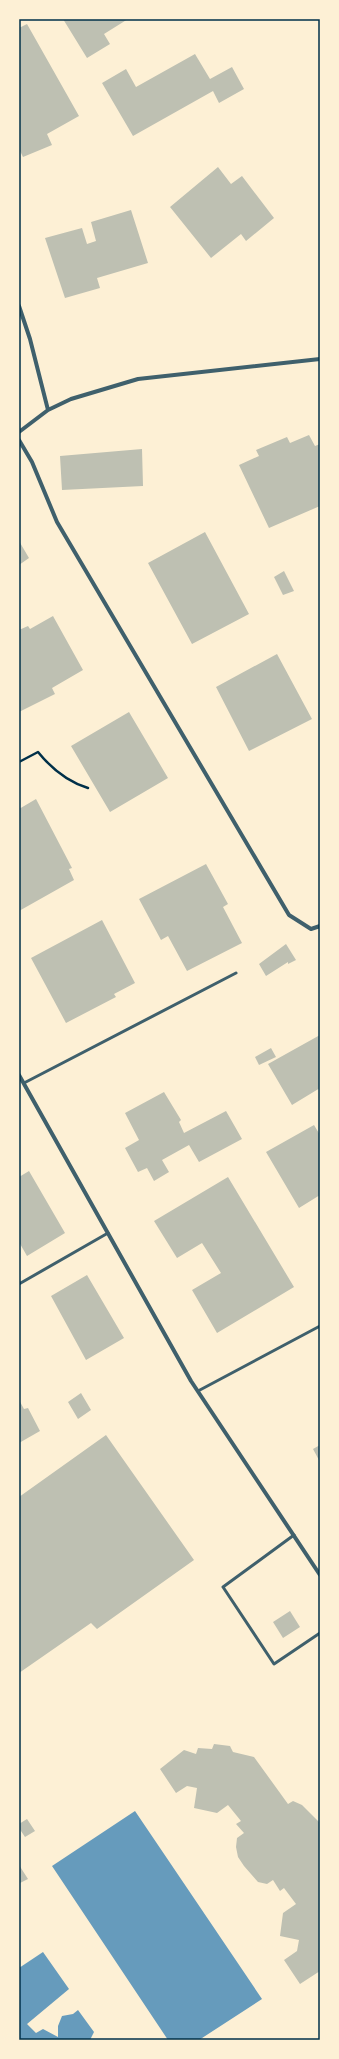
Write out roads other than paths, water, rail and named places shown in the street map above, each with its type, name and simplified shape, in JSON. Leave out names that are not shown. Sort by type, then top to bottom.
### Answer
[{"type":"street","points":[[19,306],[30,338],[48,410]]},
{"type":"street","points":[[19,432],[48,410],[70,399],[138,379],[320,359]]},
{"type":"street","points":[[19,440],[32,462],[57,522],[289,915],[311,929],[320,926]]},
{"type":"street","points":[[19,1075],[198,1391],[320,1575]]},
{"type":"lane","points":[[24,1084],[236,973]]},
{"type":"lane","points":[[19,1284],[108,1233]]},
{"type":"lane","points":[[198,1391],[320,1326]]},
{"type":"lane","points":[[294,1536],[223,1587],[274,1664],[320,1633]]},
{"type":"water","points":[[135,1811],[262,1999],[199,2040],[168,2040],[52,1866]]},
{"type":"water","points":[[43,1952],[69,1989],[27,2024],[36,2033],[43,2029],[58,2037],[58,2026],[62,2016],[73,2014],[78,2010],[94,2032],[90,2040],[19,2040],[19,1968]]}]
